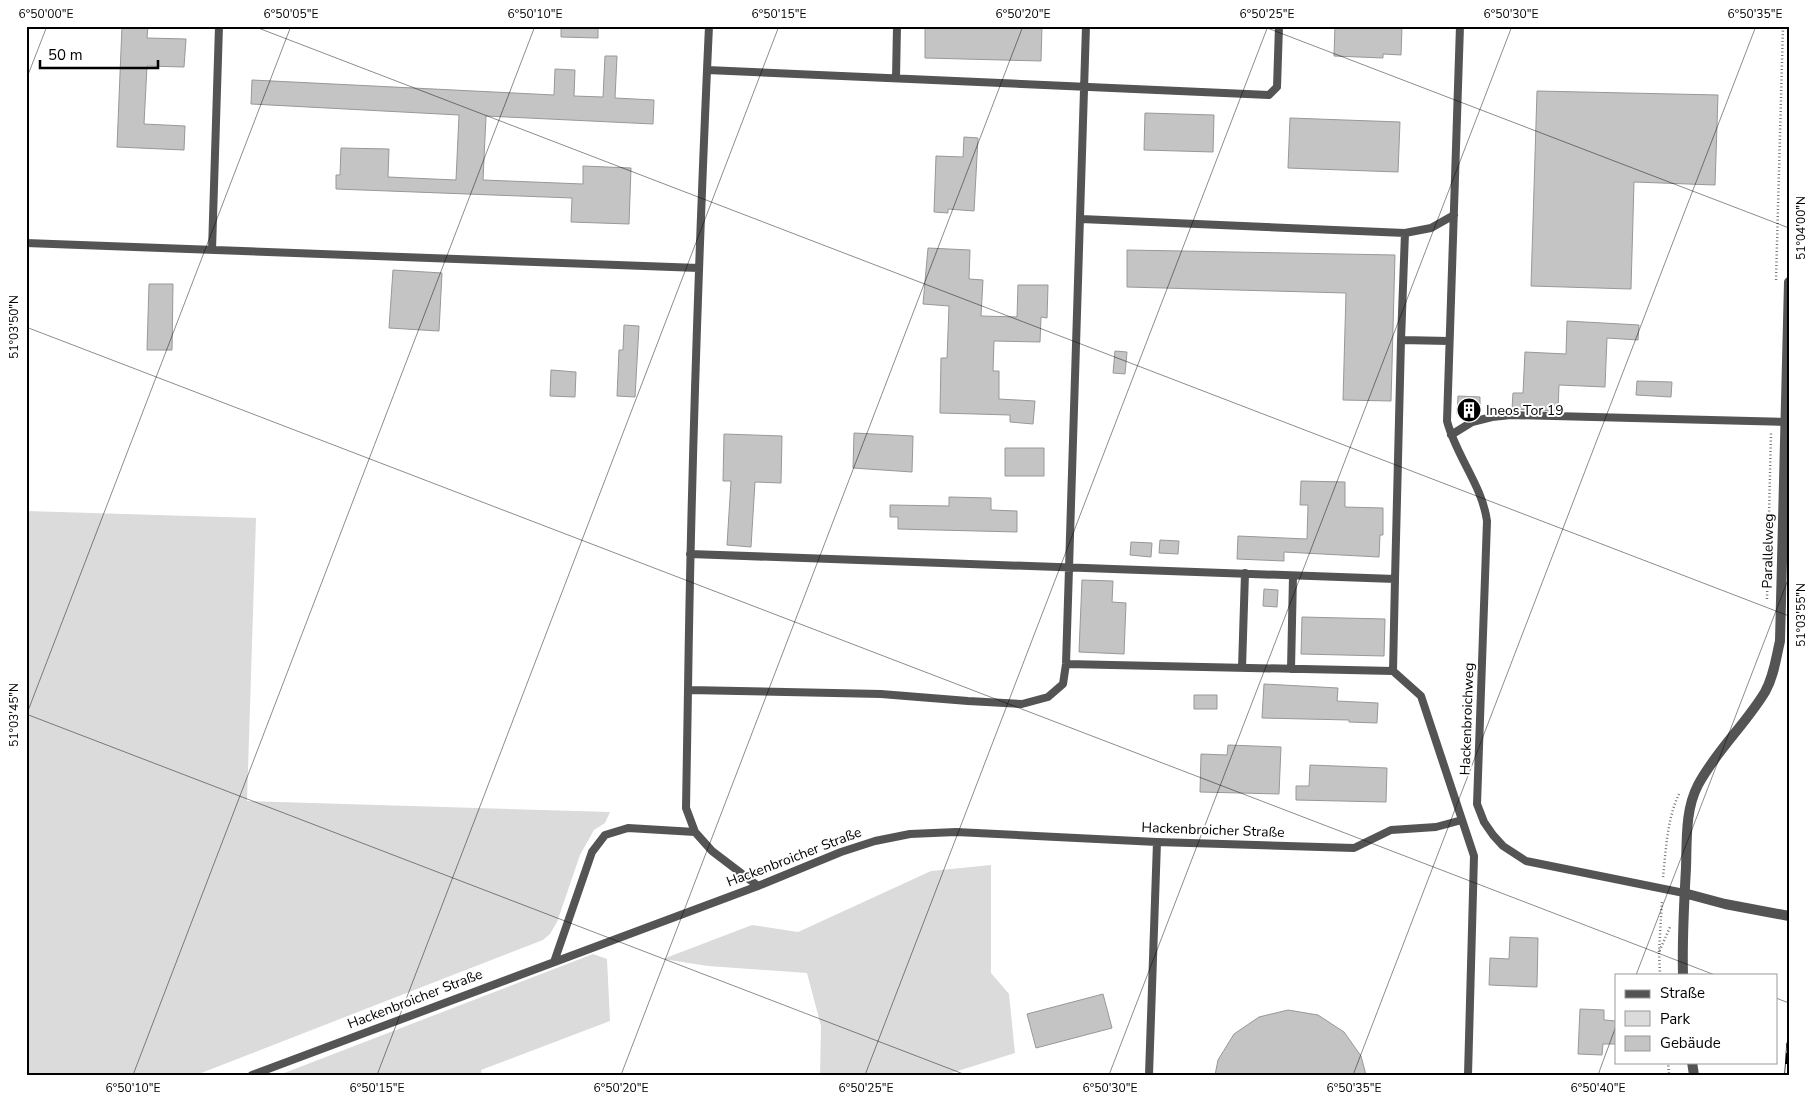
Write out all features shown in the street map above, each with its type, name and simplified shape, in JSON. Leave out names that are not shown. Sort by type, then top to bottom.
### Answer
[{"type":"street","name":"Parallelweg","points":[[1683,974],[1684,893],[1688,819],[1692,800],[1698,785],[1712,762],[1765,691],[1775,666],[1780,641],[1789,282]]},
{"type":"street","points":[[1684,893],[1725,904],[1789,916]]},
{"type":"lane","points":[[212,250],[220,26]]},
{"type":"lane","points":[[708,26],[690,554],[686,808],[695,832],[712,851],[758,886]]},
{"type":"lane","points":[[896,78],[897,26]]},
{"type":"lane","points":[[688,690],[881,694],[1022,704],[1048,697],[1062,684],[1066,664],[1086,26]]},
{"type":"lane","points":[[707,70],[1269,94],[1277,88],[1279,26]]},
{"type":"lane","name":"Hackenbroichweg","points":[[1460,26],[1447,421],[1451,435],[1485,506],[1487,521],[1477,804],[1484,822],[1503,846],[1526,861],[1684,893]]},
{"type":"lane","points":[[1081,220],[1404,233],[1431,228],[1454,215]]},
{"type":"lane","points":[[1392,671],[1404,233]]},
{"type":"lane","points":[[26,243],[699,268]]},
{"type":"lane","points":[[1401,340],[1449,341]]},
{"type":"lane","points":[[1451,435],[1472,422],[1511,415],[1785,422]]},
{"type":"lane","points":[[690,554],[1396,579]]},
{"type":"lane","points":[[1242,668],[1245,573]]},
{"type":"lane","points":[[1291,669],[1294,576]]},
{"type":"lane","points":[[1066,664],[1392,671],[1421,696],[1474,856],[1468,1075]]},
{"type":"lane","name":"Hackenbroicher Straße","points":[[252,1075],[758,886],[841,852],[875,841],[910,834],[956,832],[1157,842],[1354,848],[1390,830],[1436,827],[1462,820]]},
{"type":"lane","points":[[554,962],[592,852],[606,835],[628,828],[695,832]]},
{"type":"lane","points":[[1149,1075],[1157,842]]},
{"type":"path","points":[[1775,284],[1784,26]]},
{"type":"path","points":[[1767,602],[1771,422]]},
{"type":"path","points":[[1660,974],[1662,889],[1667,838],[1675,802],[1680,794]]},
{"type":"path","points":[[1659,952],[1670,926]]},
{"type":"green space","points":[[26,511],[256,518],[247,801],[610,812],[605,823],[594,830],[580,855],[557,922],[550,934],[543,940],[196,1075],[26,1075]]},
{"type":"green space","points":[[991,865],[991,973],[1009,994],[1015,1053],[945,1075],[820,1075],[821,1026],[807,973],[708,966],[663,959],[752,925],[798,932],[931,871]]},
{"type":"green space","points":[[593,954],[607,959],[610,1021],[481,1070],[482,1075],[279,1075]]},
{"type":"building","points":[[122,26],[148,26],[147,38],[186,39],[184,67],[147,66],[144,124],[185,126],[184,150],[117,147]]},
{"type":"building","points":[[561,26],[598,26],[598,38],[561,37]]},
{"type":"building","points":[[925,26],[1042,26],[1041,61],[925,58]]},
{"type":"building","points":[[1335,26],[1402,26],[1401,55],[1383,54],[1383,58],[1334,56]]},
{"type":"building","points":[[605,56],[617,56],[615,98],[654,100],[653,124],[486,116],[483,180],[583,184],[583,166],[631,168],[629,224],[571,222],[572,198],[336,189],[336,175],[340,175],[341,148],[389,149],[388,177],[456,180],[459,115],[251,104],[252,80],[554,95],[555,69],[575,70],[574,96],[603,97]]},
{"type":"building","points":[[1537,91],[1718,95],[1715,185],[1634,182],[1631,289],[1531,286]]},
{"type":"building","points":[[1145,113],[1214,115],[1213,152],[1144,150]]},
{"type":"building","points":[[1290,118],[1400,122],[1398,172],[1288,168]]},
{"type":"building","points":[[964,137],[978,138],[974,211],[948,209],[948,213],[934,212],[936,156],[963,157]]},
{"type":"building","points":[[928,248],[970,250],[969,279],[983,280],[981,316],[1017,317],[1018,285],[1048,285],[1047,318],[1041,317],[1040,342],[994,341],[993,371],[999,371],[999,399],[1035,401],[1033,424],[1010,422],[1010,415],[940,413],[941,358],[947,358],[949,306],[923,304]]},
{"type":"building","points":[[1127,250],[1395,255],[1391,401],[1343,400],[1346,293],[1127,287]]},
{"type":"building","points":[[393,270],[442,273],[439,331],[389,328]]},
{"type":"building","points":[[149,284],[173,284],[172,350],[147,350]]},
{"type":"building","points":[[1567,321],[1639,325],[1638,340],[1607,338],[1605,387],[1559,385],[1558,411],[1512,409],[1513,393],[1523,393],[1525,352],[1566,354]]},
{"type":"building","points":[[624,325],[639,326],[635,397],[617,396],[619,350],[623,350]]},
{"type":"building","points":[[1115,351],[1127,352],[1125,374],[1113,373]]},
{"type":"building","points":[[551,370],[576,372],[575,397],[550,396]]},
{"type":"building","points":[[1637,381],[1672,382],[1671,397],[1636,395]]},
{"type":"building","name":"Ineos Tor 19","points":[[1458,396],[1480,397],[1480,414],[1457,414]]},
{"type":"building","points":[[854,433],[913,436],[912,472],[853,468]]},
{"type":"building","points":[[724,434],[782,436],[781,483],[755,482],[751,547],[727,545],[731,481],[723,481]]},
{"type":"building","points":[[1005,448],[1044,448],[1044,476],[1005,476]]},
{"type":"building","points":[[1301,481],[1345,482],[1345,507],[1383,508],[1383,535],[1380,535],[1379,557],[1284,552],[1284,561],[1237,559],[1238,536],[1307,539],[1308,505],[1300,505]]},
{"type":"building","points":[[949,497],[991,498],[991,510],[1017,511],[1017,532],[898,529],[898,517],[890,517],[890,505],[949,506]]},
{"type":"building","points":[[1160,540],[1179,541],[1178,554],[1159,553]]},
{"type":"building","points":[[1131,542],[1152,543],[1151,557],[1130,555]]},
{"type":"building","points":[[1082,580],[1113,581],[1112,602],[1126,603],[1124,654],[1079,652]]},
{"type":"building","points":[[1264,589],[1278,590],[1277,607],[1263,606]]},
{"type":"building","points":[[1302,617],[1385,619],[1384,656],[1301,654]]},
{"type":"building","points":[[1264,684],[1338,688],[1337,701],[1378,703],[1377,723],[1349,722],[1349,720],[1262,718]]},
{"type":"building","points":[[1194,695],[1217,695],[1217,709],[1194,709]]},
{"type":"building","points":[[1228,745],[1281,747],[1279,794],[1200,792],[1201,754],[1227,755]]},
{"type":"building","points":[[1310,765],[1387,768],[1386,802],[1296,800],[1296,786],[1309,786]]},
{"type":"building","points":[[1510,937],[1538,938],[1537,987],[1489,985],[1490,958],[1509,959]]},
{"type":"building","points":[[1103,994],[1112,1028],[1036,1048],[1027,1014]]},
{"type":"building","points":[[1580,1009],[1604,1010],[1604,1020],[1615,1021],[1615,1044],[1603,1044],[1602,1055],[1578,1054]]},
{"type":"building","points":[[1288,1010],[1318,1015],[1344,1032],[1361,1056],[1366,1075],[1215,1075],[1218,1060],[1234,1034],[1259,1017]]},
{"type":"railway","points":[[1787,1075],[1789,1044]]},
{"type":"place","name":"Ineos Tor 19","points":[[1469,410]]}]
